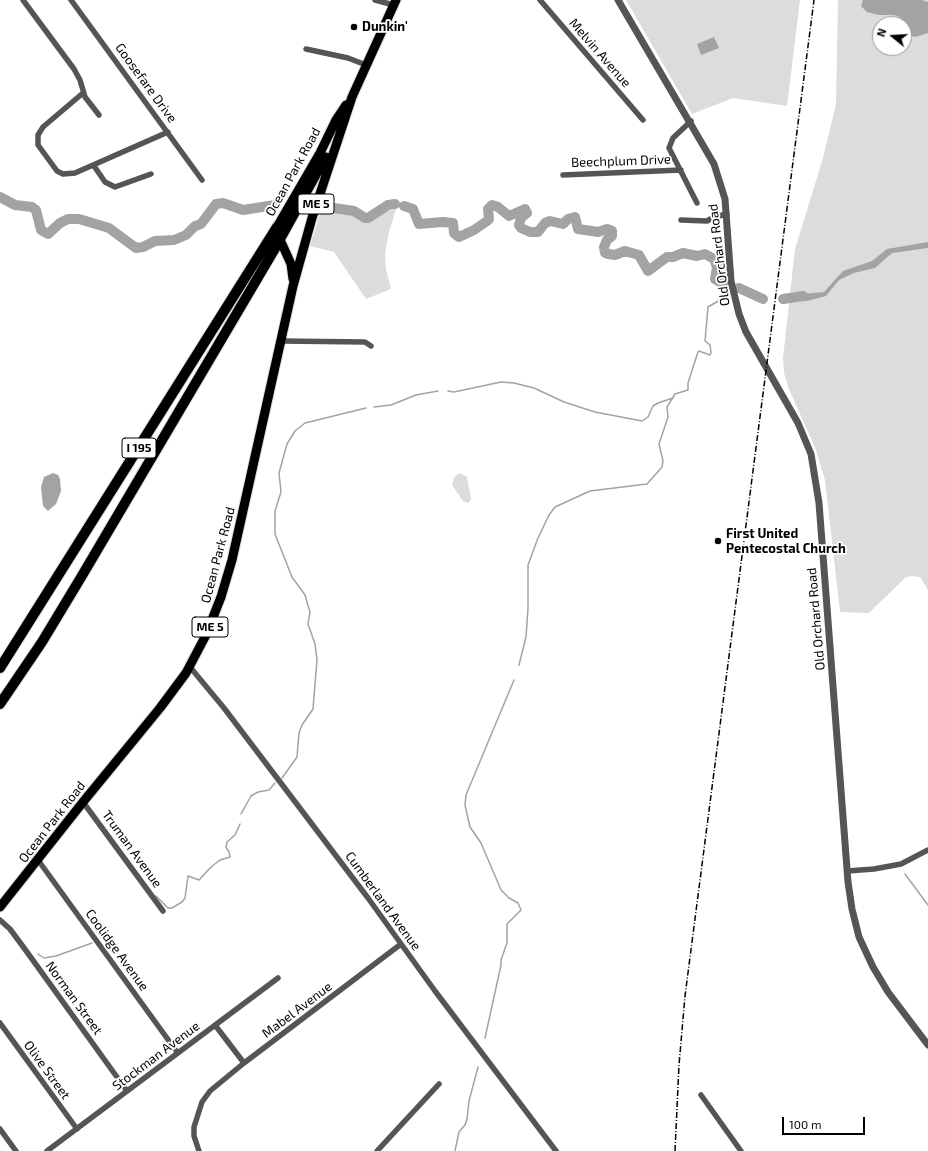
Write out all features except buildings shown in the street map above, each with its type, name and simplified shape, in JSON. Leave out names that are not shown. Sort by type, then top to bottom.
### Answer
[{"type":"highway","name":"I 195","points":[[0,668],[277,227]]},
{"type":"highway","name":"I 195","points":[[0,704],[84,574],[280,240]]},
{"type":"main road","name":"Ocean Park Road","points":[[0,907],[83,802],[156,714],[190,667],[206,635],[225,587],[293,286],[318,198],[352,96],[395,2]]},
{"type":"main road","name":"Ocean Park Road","points":[[293,286],[293,272],[287,254],[277,233],[277,227],[320,153],[336,120],[352,96]]},
{"type":"main road","points":[[280,240],[313,184],[343,123]]},
{"type":"main road","points":[[287,254],[295,255],[302,252]]},
{"type":"street","points":[[23,0],[74,69],[80,80],[83,93],[99,115]]},
{"type":"street","name":"Goosefare Drive","points":[[71,0],[202,180]]},
{"type":"street","points":[[375,0],[395,2]]},
{"type":"street","name":"Melvin Avenue","points":[[540,0],[643,120]]},
{"type":"street","name":"Old Orchard Road","points":[[618,0],[691,121],[717,172],[723,189],[731,281],[739,314],[746,332],[804,436],[811,454],[815,471],[852,909],[857,930],[866,953],[888,992],[928,1044]]},
{"type":"street","points":[[306,49],[348,58],[366,65]]},
{"type":"street","points":[[83,93],[40,131],[38,135],[38,145],[47,160],[53,167],[63,174],[75,173],[94,166],[168,132]]},
{"type":"street","name":"Beechplum Drive","points":[[691,121],[673,138],[669,146],[697,203]]},
{"type":"street","points":[[94,166],[105,182],[115,187],[151,174]]},
{"type":"street","name":"Beechplum Drive","points":[[563,175],[681,170]]},
{"type":"street","points":[[681,220],[707,221],[714,217],[726,214]]},
{"type":"street","points":[[280,341],[363,342],[371,346]]},
{"type":"street","name":"Cumberland Avenue","points":[[190,667],[224,708],[372,902],[401,944],[556,1151]]},
{"type":"street","name":"Truman Avenue","points":[[83,802],[163,911]]},
{"type":"street","points":[[848,871],[874,869],[901,864],[928,850]]},
{"type":"street","name":"Coolidge Avenue","points":[[38,860],[177,1052]]},
{"type":"street","name":"Norman Street","points":[[0,920],[27,952],[128,1090]]},
{"type":"street","name":"Mabel Avenue","points":[[199,1151],[194,1136],[194,1127],[202,1102],[210,1091],[244,1063],[401,944]]},
{"type":"street","name":"Stockman Avenue","points":[[47,1151],[177,1052],[278,978]]},
{"type":"street","name":"Olive Street","points":[[0,1023],[76,1129]]},
{"type":"street","points":[[215,1025],[244,1063]]},
{"type":"street","points":[[377,1151],[438,1084]]},
{"type":"street","points":[[701,1095],[742,1151]]},
{"type":"street","points":[[0,1129],[16,1151]]},
{"type":"shaded area","points":[[626,0],[800,0],[787,106],[733,98],[692,114]]},
{"type":"shaded area","points":[[838,0],[928,0],[928,590],[920,577],[911,576],[905,578],[869,613],[840,612],[825,480],[816,450],[789,389],[784,373],[783,358],[795,249],[823,158],[836,104]]},
{"type":"shaded area","points":[[863,0],[922,0],[928,2],[928,33],[915,37],[912,36],[912,16],[879,15],[867,12],[861,6]]},
{"type":"shaded area","points":[[714,37],[719,48],[701,55],[697,44]]},
{"type":"shaded area","points":[[396,209],[388,236],[385,255],[386,270],[391,289],[366,299],[334,252],[310,246],[321,210],[353,215],[366,223],[370,222],[382,213]]},
{"type":"shaded area","points":[[928,242],[928,248],[892,253],[875,268],[854,273],[839,280],[826,296],[807,301],[789,300],[790,295],[824,292],[843,271],[872,261],[887,249]]},
{"type":"shaded area","points":[[53,473],[58,475],[60,479],[61,491],[56,504],[48,511],[43,506],[41,487],[44,477]]},
{"type":"shaded area","points":[[460,473],[467,477],[471,499],[469,503],[463,501],[452,485],[454,477]]},
{"type":"waterway","points":[[0,197],[15,205],[32,207],[36,210],[41,230],[48,234],[60,223],[68,219],[79,219],[109,228],[136,248],[143,247],[155,241],[174,240],[186,235],[195,226],[201,224],[216,204],[223,203],[243,210],[275,205]]},
{"type":"waterway","points":[[327,207],[354,211],[365,218],[368,218],[388,205],[395,204]]},
{"type":"waterway","points":[[404,206],[413,209],[419,224],[443,222],[453,223],[454,233],[459,237],[474,230],[487,221],[489,219],[488,209],[492,205],[498,207],[509,216],[525,209],[527,213],[521,218],[519,225],[521,228],[530,232],[538,232],[545,223],[550,221],[563,224],[568,219],[575,217],[578,229],[598,232],[607,229],[612,231],[612,236],[607,240],[604,247],[605,253],[615,255],[625,251],[639,255],[648,271],[667,257],[673,257],[683,253],[697,256],[705,254],[714,259],[717,267],[715,279],[726,286]]},
{"type":"waterway","points":[[519,665],[526,637],[528,565],[538,538],[549,515],[555,507],[590,491],[647,484],[662,467],[663,461],[659,444],[668,417],[667,407],[675,394],[688,390],[688,383],[698,352],[699,351],[710,355],[711,353],[710,345],[705,341],[708,307],[720,300],[723,291],[722,284]]},
{"type":"waterway","points":[[739,288],[763,299]]},
{"type":"waterway","points":[[783,299],[803,296]]},
{"type":"waterway","points":[[448,391],[454,392],[501,382],[514,383],[534,388],[564,402],[595,412],[642,421],[648,417],[653,406],[673,398]]},
{"type":"waterway","points":[[374,407],[391,405],[416,395],[438,391]]},
{"type":"waterway","points":[[282,778],[297,757],[299,733],[302,725],[313,709],[317,660],[315,644],[308,624],[310,612],[305,595],[292,577],[275,534],[275,511],[281,492],[279,473],[287,444],[295,431],[305,423],[366,408]]},
{"type":"waterway","points":[[485,1038],[501,960],[507,943],[507,924],[521,910],[518,903],[509,898],[501,890],[481,843],[470,827],[465,805],[466,795],[514,680]]},
{"type":"waterway","points":[[241,814],[251,796],[258,792],[269,790],[275,783]]},
{"type":"waterway","points":[[156,896],[168,908],[172,908],[182,902],[185,898],[188,876],[199,880],[220,860],[230,857],[226,847],[227,842],[235,835],[240,824]]},
{"type":"waterway","points":[[905,874],[928,905]]},
{"type":"waterway","points":[[101,937],[105,934]]},
{"type":"waterway","points":[[38,954],[44,958],[56,956],[92,943]]},
{"type":"waterway","points":[[455,1151],[459,1132],[465,1125],[467,1119],[469,1101],[478,1067]]},
{"type":"railway","points":[[675,1151],[679,1065],[685,996],[814,0]]},
{"type":"place","name":"Dunkin'","points":[[354,27]]},
{"type":"place","name":"First United Pentecostal Church","points":[[718,541]]}]
